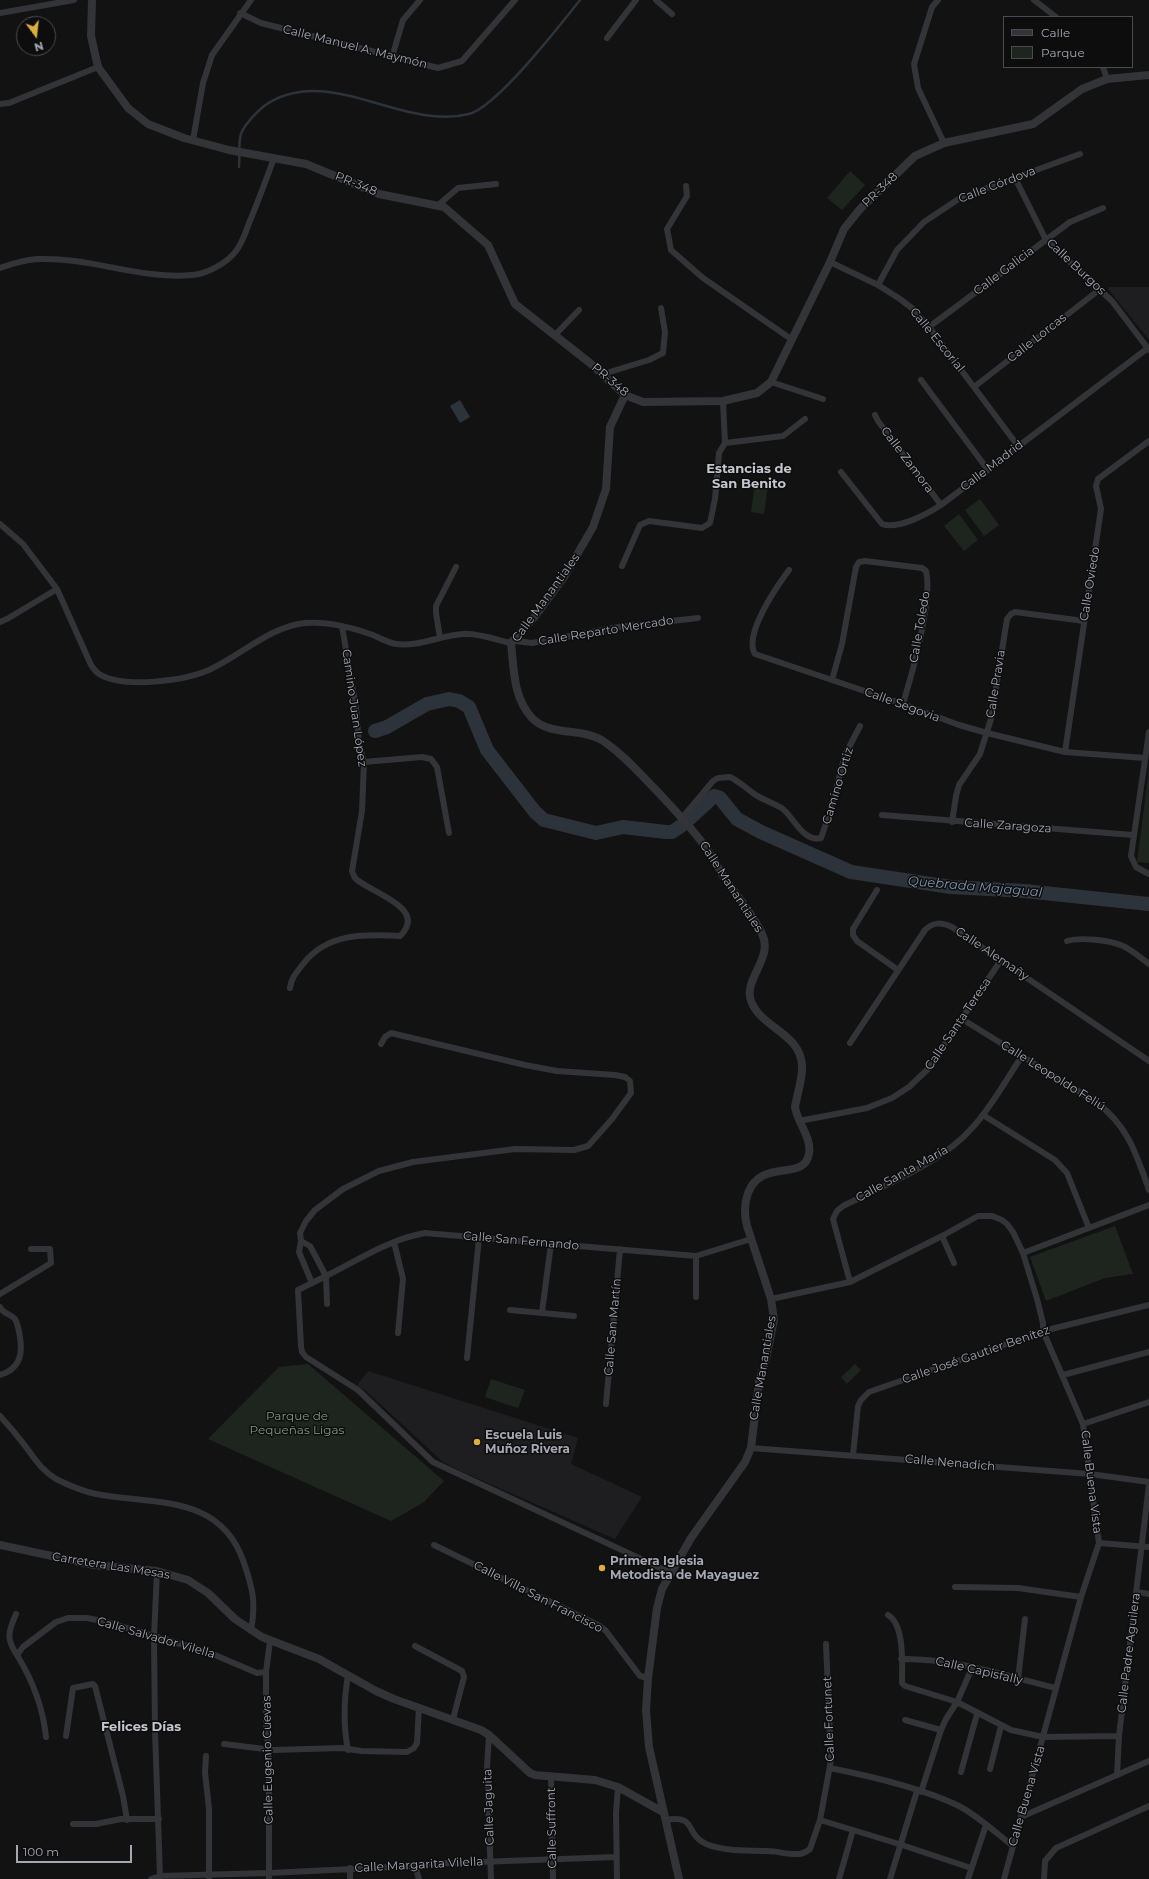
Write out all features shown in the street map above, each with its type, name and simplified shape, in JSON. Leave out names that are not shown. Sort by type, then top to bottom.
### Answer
[{"type":"street","points":[[0,13],[74,0]]},
{"type":"street","name":"PR-348","points":[[92,0],[91,36],[98,67],[128,108],[143,120],[193,140],[229,150],[306,164],[380,194],[444,207],[488,245],[515,304],[603,374],[624,395],[643,402],[723,401],[757,393],[771,382],[830,262],[844,230],[860,209],[915,156],[944,143],[1033,124],[1082,89],[1108,79],[1149,74]]},
{"type":"street","points":[[193,140],[204,83],[212,55],[240,13],[251,0]]},
{"type":"street","points":[[392,57],[403,20],[420,0]]},
{"type":"street","name":"Calle Manuel A. Maymón","points":[[240,13],[261,23],[438,68],[462,61],[515,0]]},
{"type":"street","points":[[607,38],[636,0]]},
{"type":"street","points":[[656,0],[672,14]]},
{"type":"street","points":[[938,0],[932,7],[914,64],[918,88],[944,143]]},
{"type":"street","points":[[1034,0],[1055,16]]},
{"type":"street","points":[[0,104],[9,103],[98,67]]},
{"type":"street","points":[[1103,68],[1108,79]]},
{"type":"street","name":"Calle Córdova","points":[[878,285],[897,250],[924,222],[960,198],[1080,154]]},
{"type":"street","points":[[0,268],[16,262],[38,259],[58,260],[173,276],[193,276],[210,270],[223,262],[236,251],[251,218],[274,158]]},
{"type":"street","name":"Calle Burgos","points":[[1015,178],[1046,240],[1112,301],[1148,349]]},
{"type":"street","points":[[437,206],[458,188],[496,184]]},
{"type":"street","points":[[686,186],[687,196],[666,229],[671,250],[703,278],[791,339]]},
{"type":"street","name":"Calle Galicia","points":[[929,327],[1070,222],[1103,208]]},
{"type":"street","name":"Calle Escorial","points":[[830,262],[878,285],[913,308],[974,386],[1018,446]]},
{"type":"street","name":"Calle Lorcas","points":[[974,386],[1099,290]]},
{"type":"street","points":[[603,374],[648,360],[663,353],[665,348],[665,332],[661,308]]},
{"type":"street","points":[[555,336],[579,310]]},
{"type":"street","name":"Calle Madrid","points":[[841,472],[882,524],[886,526],[896,526],[940,505],[1148,349]]},
{"type":"street","points":[[920,380],[988,470]]},
{"type":"street","points":[[771,382],[823,399]]},
{"type":"street","name":"Calle Manantiales","points":[[624,395],[610,427],[606,489],[593,527],[564,577],[513,642],[516,688],[520,702],[533,719],[542,725],[560,730],[592,735],[609,745],[628,760],[682,818],[705,846],[754,920],[764,939],[765,951],[750,988],[750,998],[756,1011],[791,1040],[800,1055],[802,1071],[795,1107],[810,1147],[809,1156],[802,1166],[796,1169],[761,1175],[752,1183],[745,1206],[745,1216],[771,1300],[774,1320],[766,1359],[759,1382],[751,1448],[745,1462],[691,1538],[662,1589],[660,1598],[648,1678],[646,1710],[648,1732],[664,1816],[679,1879]]},
{"type":"street","points":[[622,566],[640,525],[643,522],[649,521],[702,528],[710,523],[715,499],[719,453],[725,443],[723,401]]},
{"type":"street","name":"Calle Zamora","points":[[875,415],[940,505]]},
{"type":"street","points":[[725,443],[783,436],[805,419]]},
{"type":"street","name":"Calle Oviedo","points":[[1065,752],[1101,509],[1096,486],[1098,479],[1149,441]]},
{"type":"street","name":"Calle Reparto Mercado","points":[[0,524],[23,544],[57,590],[91,665],[99,674],[124,682],[158,681],[198,675],[221,665],[276,631],[290,627],[318,623],[356,629],[393,644],[418,643],[463,634],[473,634],[513,642],[532,643],[619,627],[698,618]]},
{"type":"street","name":"Calle Toledo","points":[[832,680],[842,644],[856,567],[859,562],[865,561],[922,568],[926,571],[928,584],[923,624],[910,683],[903,704]]},
{"type":"street","points":[[440,638],[436,606],[456,567]]},
{"type":"street","name":"Calle Segovia","points":[[789,570],[765,607],[752,642],[755,654],[760,657],[903,704],[959,725],[987,733],[1065,752],[1145,758]]},
{"type":"street","points":[[0,622],[57,590]]},
{"type":"street","name":"Calle Pravia","points":[[952,822],[959,785],[980,754],[991,719],[1007,619],[1015,612],[1084,621]]},
{"type":"street","name":"Camino Juan López","points":[[290,988],[294,976],[309,956],[332,941],[382,935],[400,936],[406,928],[406,917],[396,902],[357,880],[352,871],[362,811],[364,762],[342,626]]},
{"type":"street","name":"Camino Ortiz","points":[[682,818],[713,781],[718,778],[730,777],[753,793],[783,810],[804,833],[816,838],[821,838],[831,809],[845,755],[860,726]]},
{"type":"street","points":[[1149,732],[1131,856],[1136,867],[1149,874]]},
{"type":"street","points":[[364,762],[427,756],[435,762],[449,833]]},
{"type":"street","name":"Calle Zaragoza","points":[[882,815],[952,822],[1133,835]]},
{"type":"street","points":[[877,890],[854,925],[853,935],[857,941],[898,970]]},
{"type":"street","name":"Calle Alemañy","points":[[850,1043],[925,930],[929,926],[939,923],[952,926],[1149,1061]]},
{"type":"street","points":[[1066,941],[1074,939],[1114,942],[1125,946],[1149,964]]},
{"type":"street","name":"Calle Santa Teresa","points":[[799,1121],[867,1108],[900,1093],[928,1069],[1001,960]]},
{"type":"street","name":"Calle Leopoldo Feliú","points":[[962,1019],[1109,1112],[1119,1123],[1133,1145],[1149,1190]]},
{"type":"street","points":[[312,1283],[298,1252],[301,1241],[300,1233],[315,1210],[343,1189],[361,1179],[385,1169],[413,1162],[515,1150],[574,1150],[588,1146],[607,1125],[631,1092],[630,1081],[625,1077],[615,1075],[557,1071],[525,1065],[391,1033],[385,1037],[381,1044]]},
{"type":"street","name":"Calle Santa María","points":[[850,1282],[833,1220],[837,1211],[843,1206],[939,1156],[964,1137],[984,1115],[1022,1056]]},
{"type":"street","points":[[984,1115],[1055,1160],[1063,1167],[1068,1174],[1089,1228]]},
{"type":"street","points":[[1023,1253],[1149,1205]]},
{"type":"street","name":"Calle Buena Vista","points":[[771,1300],[850,1282],[942,1236],[978,1216],[992,1216],[1007,1224],[1013,1232],[1023,1253],[1037,1299],[1043,1323],[1043,1331],[1083,1424],[1099,1543],[1081,1597],[1004,1879]]},
{"type":"street","name":"Calle San Fernando","points":[[671,1572],[433,1462],[358,1390],[306,1357],[302,1352],[298,1290],[394,1242],[406,1237],[425,1233],[696,1256],[751,1239]]},
{"type":"street","points":[[942,1236],[954,1263]]},
{"type":"street","points":[[467,1358],[479,1238]]},
{"type":"street","points":[[301,1241],[310,1246],[326,1276],[327,1304]]},
{"type":"street","points":[[394,1242],[403,1279],[398,1333]]},
{"type":"street","points":[[542,1312],[551,1244]]},
{"type":"street","points":[[0,1294],[52,1263],[50,1249],[31,1249]]},
{"type":"street","name":"Calle San Martín","points":[[606,1404],[620,1250]]},
{"type":"street","points":[[696,1256],[696,1296]]},
{"type":"street","name":"Calle José Gautier Benítez","points":[[853,1455],[858,1406],[861,1400],[869,1392],[1043,1331],[1149,1304]]},
{"type":"street","points":[[0,1307],[6,1314],[14,1318],[18,1327],[22,1350],[18,1362],[6,1373],[0,1375]]},
{"type":"street","points":[[510,1310],[574,1316]]},
{"type":"street","points":[[1063,1375],[1149,1352]]},
{"type":"street","points":[[1083,1424],[1149,1402]]},
{"type":"street","points":[[0,1416],[19,1437],[34,1461],[57,1479],[94,1494],[138,1500],[165,1501],[195,1510],[223,1526],[242,1555],[250,1580],[254,1604],[251,1631]]},
{"type":"street","name":"Calle Nenadich","points":[[751,1448],[1090,1474],[1149,1483]]},
{"type":"street","name":"Calle Padre Aguilera","points":[[1117,1776],[1119,1736],[1137,1592],[1146,1546],[1149,1483]]},
{"type":"street","points":[[1099,1543],[1146,1546]]},
{"type":"street","name":"Carretera Las Mesas","points":[[0,1545],[94,1565],[157,1571],[188,1580],[198,1586],[251,1631],[270,1641],[319,1659],[376,1691],[471,1725],[489,1735],[530,1773],[583,1778],[618,1787],[664,1816]]},
{"type":"street","name":"Calle Villa San Francisco","points":[[434,1545],[598,1625],[606,1631],[640,1676],[648,1678]]},
{"type":"street","points":[[157,1571],[154,1637],[155,1730],[160,1876]]},
{"type":"street","points":[[955,1587],[1018,1588],[1081,1597]]},
{"type":"street","points":[[1137,1592],[1149,1594]]},
{"type":"street","points":[[16,1614],[9,1637],[10,1643],[32,1684],[42,1710],[46,1737]]},
{"type":"street","points":[[888,1615],[894,1619],[897,1626],[902,1659],[903,1685],[957,1702],[977,1714],[1011,1730],[1043,1737],[1119,1736]]},
{"type":"street","name":"Calle Salvador Vilella","points":[[17,1655],[24,1647],[52,1624],[68,1618],[96,1620],[208,1652],[257,1673],[266,1672]]},
{"type":"street","points":[[1018,1679],[1025,1619]]},
{"type":"street","name":"Calle Eugenio Cuevas","points":[[269,1876],[269,1758],[266,1722],[266,1672],[270,1641]]},
{"type":"street","name":"Calle Fortunet","points":[[664,1816],[679,1818],[689,1823],[696,1837],[719,1848],[798,1854],[810,1849],[820,1820],[830,1768],[831,1735],[826,1644]]},
{"type":"street","points":[[415,1646],[462,1671],[464,1678],[453,1719]]},
{"type":"street","name":"Calle Capisfally","points":[[902,1659],[934,1660],[1056,1688]]},
{"type":"street","points":[[890,1879],[899,1844],[941,1730],[957,1702],[972,1668]]},
{"type":"street","points":[[348,1674],[345,1691],[346,1738],[348,1750]]},
{"type":"street","points":[[66,1736],[73,1688],[93,1684],[95,1686],[123,1796],[127,1820]]},
{"type":"street","points":[[224,1744],[268,1750],[342,1748],[348,1750],[407,1752],[416,1746],[419,1707]]},
{"type":"street","points":[[961,1772],[977,1714]]},
{"type":"street","points":[[905,1720],[941,1730]]},
{"type":"street","points":[[990,1769],[1002,1726]]},
{"type":"street","name":"Calle Jaguita","points":[[489,1735],[487,1767],[491,1879]]},
{"type":"street","points":[[206,1756],[205,1772],[209,1818],[209,1877]]},
{"type":"street","points":[[1021,1817],[1149,1761]]},
{"type":"street","points":[[830,1768],[919,1791],[959,1806],[1013,1846]]},
{"type":"street","name":"Calle Suffront","points":[[551,1776],[553,1879]]},
{"type":"street","points":[[617,1879],[618,1787]]},
{"type":"street","points":[[1044,1879],[1045,1861],[1056,1848],[1149,1806]]},
{"type":"street","points":[[73,1824],[96,1824],[121,1819],[159,1819]]},
{"type":"street","points":[[820,1820],[971,1868]]},
{"type":"street","points":[[968,1879],[986,1826]]},
{"type":"street","points":[[839,1879],[853,1830]]},
{"type":"street","name":"Calle Margarita Vilella","points":[[151,1879],[160,1876],[269,1876],[350,1868],[415,1866],[423,1864],[617,1857]]},
{"type":"street","points":[[415,1866],[418,1870],[419,1879]]},
{"type":"street","points":[[350,1868],[350,1879]]},
{"type":"shaded area","points":[[1109,287],[1149,287],[1149,340],[1108,289]]},
{"type":"shaded area","points":[[460,400],[470,417],[460,423],[450,406]]},
{"type":"shaded area","points":[[368,1371],[578,1438],[571,1464],[642,1497],[615,1539],[465,1473],[443,1462],[366,1391],[357,1385]]},
{"type":"green space","points":[[850,171],[865,185],[842,210],[827,198]]},
{"type":"green space","points":[[755,483],[768,485],[764,514],[751,512]]},
{"type":"green space","points":[[980,499],[999,525],[984,536],[965,510]]},
{"type":"green space","points":[[959,514],[978,540],[964,551],[944,526]]},
{"type":"green space","points":[[1149,769],[1149,863],[1137,862]]},
{"type":"green space","points":[[1115,1226],[1133,1274],[1105,1278],[1046,1301],[1030,1257]]},
{"type":"green space","name":"Parque de Pequeñas Ligas","points":[[308,1364],[444,1481],[424,1502],[391,1521],[208,1439],[279,1367]]},
{"type":"green space","points":[[855,1364],[861,1370],[847,1384],[841,1377]]},
{"type":"green space","points":[[491,1379],[525,1390],[518,1408],[485,1397]]},
{"type":"waterway","points":[[239,167],[240,138],[245,126],[264,106],[288,94],[313,91],[339,94],[417,114],[443,117],[469,114],[481,108],[511,81],[544,45],[580,0]]},
{"type":"waterway","name":"Quebrada Majagual","points":[[375,731],[387,727],[427,704],[449,699],[459,701],[469,707],[487,750],[535,812],[544,820],[596,833],[623,827],[672,832],[681,826]]},
{"type":"waterway","name":"Quebrada Majagual","points":[[689,819],[714,796],[720,798],[737,819],[761,832],[851,872],[951,887],[1025,891],[1149,904]]},
{"type":"place","name":"Escuela Luis Muñoz Rivera","points":[[477,1442]]},
{"type":"place","name":"Primera Iglesia Metodista de Mayaguez","points":[[602,1568]]},
{"type":"district","name":"Estancias de San Benito","points":[[749,476]]},
{"type":"district","name":"Felices Días","points":[[141,1727]]}]
